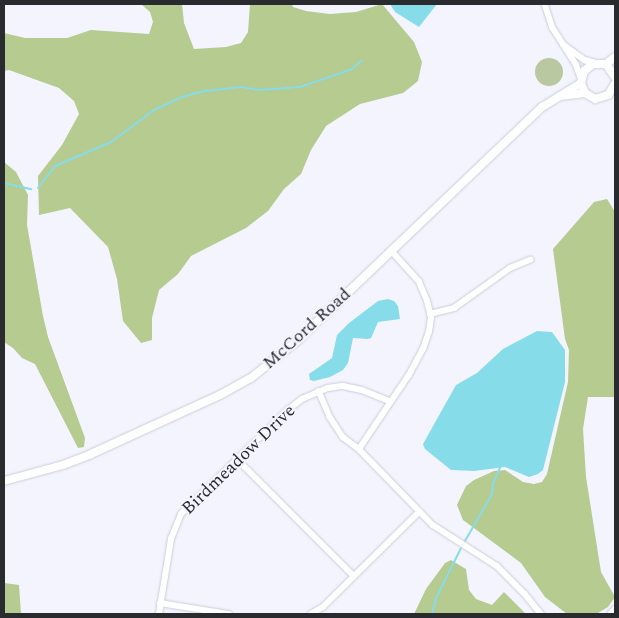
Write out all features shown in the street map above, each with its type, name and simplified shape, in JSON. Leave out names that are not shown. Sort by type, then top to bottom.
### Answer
[{"type":"main road","points":[[611,614],[615,610]]},
{"type":"street","points":[[545,4],[553,28],[576,64],[585,93]]},
{"type":"street","points":[[564,45],[585,60],[602,64],[615,77]]},
{"type":"street","name":"McCord Road","points":[[4,481],[63,465],[91,454],[240,385],[283,353],[536,113],[581,80],[589,66],[602,64],[615,57]]},
{"type":"street","name":"McCord Road","points":[[560,96],[585,93],[595,99],[603,98],[612,92],[615,84]]},
{"type":"street","points":[[359,449],[424,349],[429,332],[430,314],[428,301],[419,282],[391,251]]},
{"type":"street","points":[[430,314],[454,308],[510,268],[530,260]]},
{"type":"street","name":"Birdmeadow Drive","points":[[159,614],[171,539],[181,514],[288,410],[302,399],[319,392],[343,386],[362,390],[391,402]]},
{"type":"street","points":[[319,392],[335,426],[343,436],[359,449],[433,525],[497,566],[525,594],[541,614]]},
{"type":"street","points":[[237,459],[354,576]]},
{"type":"street","points":[[312,614],[323,607],[419,512]]},
{"type":"street","points":[[160,603],[229,614]]},
{"type":"green space","points":[[141,4],[182,4],[184,23],[194,49],[226,47],[241,43],[248,32],[250,4],[292,4],[293,7],[306,11],[330,14],[356,12],[382,4],[414,42],[422,62],[418,81],[403,93],[360,104],[326,126],[311,150],[301,174],[284,189],[268,211],[246,228],[191,256],[178,274],[159,290],[152,318],[152,340],[141,343],[123,321],[117,279],[108,247],[70,208],[39,215],[38,176],[62,145],[79,114],[74,101],[59,88],[9,70],[4,71],[4,33],[25,38],[67,38],[91,30],[149,34],[153,22],[150,12]]},
{"type":"green space","points":[[549,58],[559,62],[563,72],[559,82],[549,86],[539,82],[535,72],[539,62]]},
{"type":"green space","points":[[4,162],[16,172],[28,195],[27,225],[43,316],[48,337],[85,438],[84,447],[78,448],[35,364],[22,358],[4,342]]},
{"type":"green space","points":[[607,199],[615,212],[615,397],[588,397],[583,429],[586,477],[601,572],[615,597],[608,607],[598,613],[567,614],[545,597],[521,563],[463,520],[457,505],[466,486],[474,480],[494,471],[505,470],[523,482],[534,484],[542,482],[547,474],[568,382],[569,350],[565,339],[553,249],[594,202]]},
{"type":"green space","points":[[451,560],[466,569],[469,590],[476,599],[492,605],[504,592],[526,614],[414,614],[426,589],[445,563]]},
{"type":"green space","points":[[4,583],[19,585],[21,614],[4,614]]},
{"type":"water","points":[[390,4],[437,4],[419,27],[395,12]]},
{"type":"water","points":[[388,299],[394,301],[398,306],[400,319],[378,322],[371,338],[353,338],[348,363],[343,370],[330,377],[314,381],[310,380],[309,374],[332,358],[337,335],[349,323],[378,301]]},
{"type":"water","points":[[537,331],[552,332],[565,350],[565,382],[543,470],[529,477],[505,467],[474,471],[451,470],[425,449],[423,444],[456,385],[477,373],[503,349]]},
{"type":"waterway","points":[[38,188],[55,166],[111,142],[154,110],[182,97],[204,91],[242,87],[258,90],[300,87],[352,69],[362,60]]},
{"type":"waterway","points":[[4,183],[31,189]]},
{"type":"waterway","points":[[465,541],[492,494],[493,484],[501,465]]},
{"type":"waterway","points":[[432,614],[436,598],[461,548]]}]
